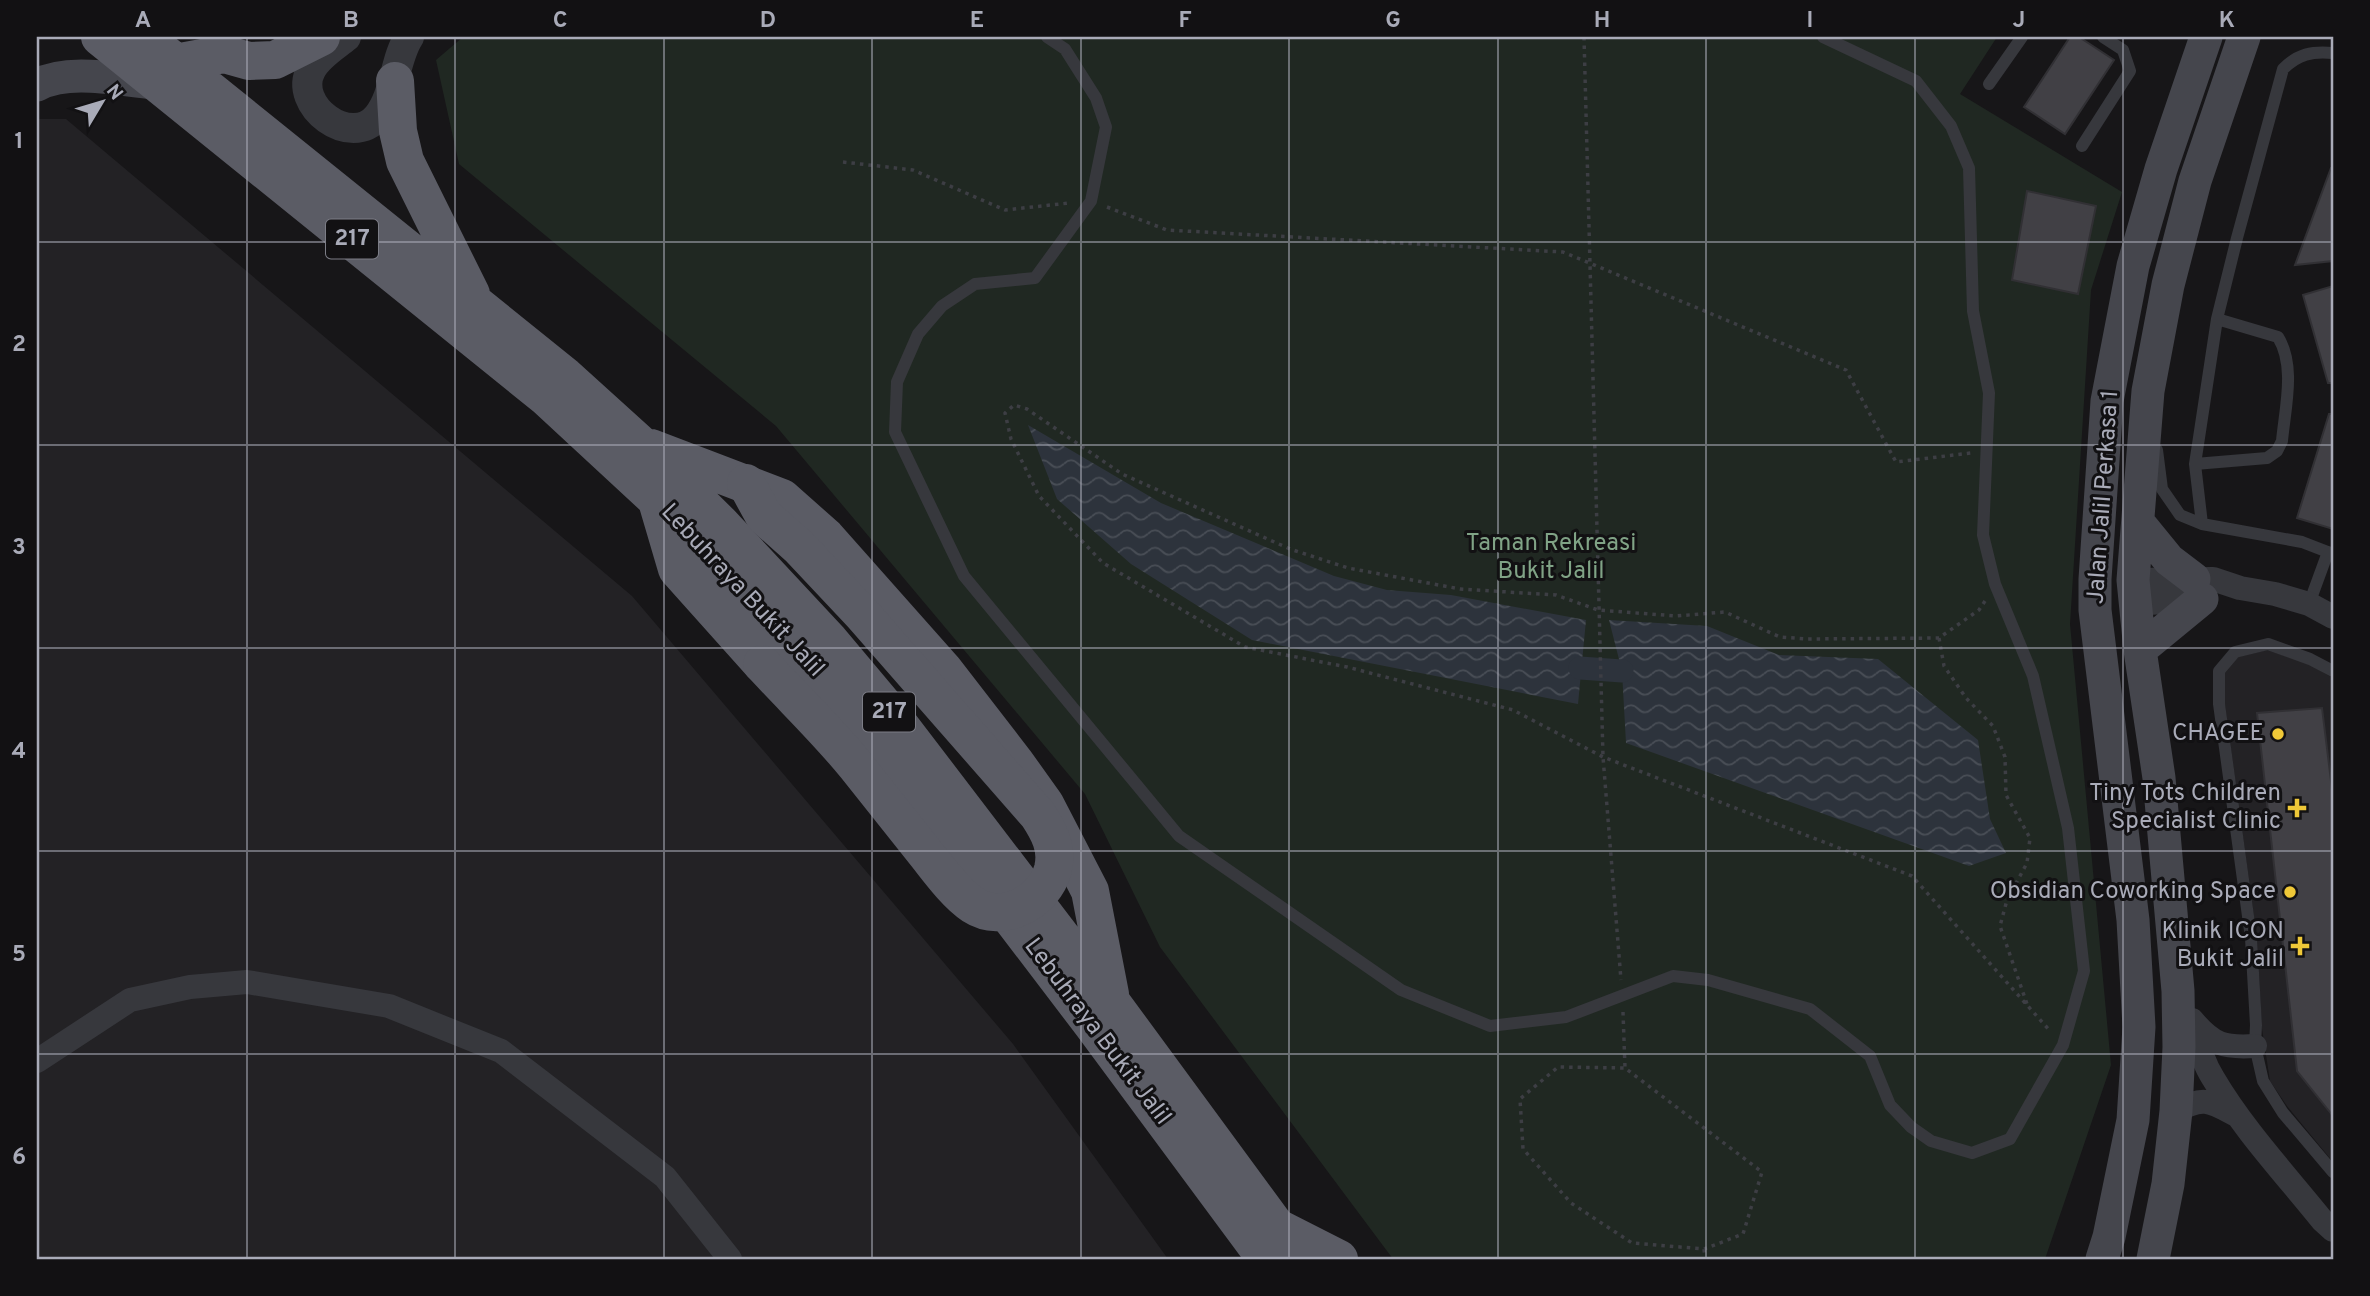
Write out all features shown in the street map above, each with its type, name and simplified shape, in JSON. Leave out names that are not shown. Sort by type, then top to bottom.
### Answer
[{"type":"highway","name":"Lebuhraya Bukit Jalil","points":[[100,37],[165,73],[474,301],[565,376],[639,443],[720,523],[838,651],[892,715],[1112,1003],[1271,1243]]},
{"type":"highway","name":"Lebuhraya Bukit Jalil","points":[[144,37],[165,73],[547,398],[724,566],[868,730],[1191,1158],[1271,1243],[1300,1259]]},
{"type":"highway","points":[[165,73],[224,54],[249,61],[275,60],[321,37]]},
{"type":"highway","points":[[395,81],[398,131],[405,160],[474,301]]},
{"type":"highway","points":[[639,443],[782,498],[826,537],[944,670],[1016,762],[1045,804],[1090,891],[1112,1003]]},
{"type":"highway","points":[[656,499],[677,569],[853,763],[941,873],[972,904],[994,913],[1011,911],[1029,902],[1043,890],[1052,871],[1055,853],[1049,833],[1038,815],[862,614],[799,547],[764,516],[746,483]]},
{"type":"highway","points":[[1191,1158],[1231,1259]]},
{"type":"highway","points":[[1271,1243],[1339,1259]]},
{"type":"main road","points":[[2178,37],[2185,54],[2190,84]]},
{"type":"main road","name":"Jalan Jalil Perkasa 1","points":[[2102,1259],[2133,1120],[2139,1027],[2133,920],[2095,610],[2107,401],[2133,266],[2161,169],[2206,37]]},
{"type":"main road","points":[[2195,181],[2192,138],[2223,37]]},
{"type":"main road","name":"Jalan Jalil Perkasa 1","points":[[2153,1259],[2168,1184],[2176,1111],[2178,991],[2159,778],[2129,593],[2138,522],[2148,391],[2168,285],[2195,181],[2244,37]]},
{"type":"main road","points":[[37,85],[71,77],[165,73]]},
{"type":"main road","points":[[2138,522],[2169,560],[2198,589],[2140,650]]},
{"type":"main road","points":[[2097,543],[2113,590],[2129,593]]},
{"type":"main road","points":[[2099,646],[2110,611],[2129,593]]},
{"type":"street","points":[[346,37],[316,62],[309,72],[308,85],[313,103],[321,114],[331,123],[349,128],[365,125],[378,117],[395,81],[409,37]]},
{"type":"street","points":[[2129,593],[2198,589],[2212,598],[2240,587],[2309,604],[2333,617]]},
{"type":"street","points":[[37,1061],[130,1000],[190,987],[247,982],[389,1006],[501,1051],[665,1177],[730,1259]]},
{"type":"street","points":[[2178,991],[2212,1077],[2239,1117],[2333,1230]]},
{"type":"street","points":[[2192,1022],[2211,1039],[2228,1048],[2256,1035]]},
{"type":"street","points":[[2176,1111],[2194,1101],[2211,1102],[2239,1117]]},
{"type":"lane","points":[[1047,37],[1065,49],[1096,98],[1105,127],[1091,201],[1035,278],[975,284],[942,306],[918,334],[897,382],[895,432],[964,576],[1179,835],[1401,990],[1490,1026],[1566,1017],[1673,976],[1708,980],[1810,1009],[1870,1056],[1890,1105],[1911,1127],[1931,1141],[1972,1153],[2010,1139],[2063,1045],[2084,971],[2068,828],[2033,676],[1996,584],[1983,535],[1989,393],[1973,311],[1969,168],[1951,126],[1916,81],[1823,37]]},
{"type":"lane","points":[[1989,84],[2022,37]]},
{"type":"lane","points":[[2082,146],[2130,71],[2123,50],[2103,37]]},
{"type":"lane","points":[[2202,524],[2195,464],[2217,319],[2236,238],[2283,69],[2293,59],[2308,52],[2333,53]]},
{"type":"lane","points":[[2195,464],[2267,458],[2277,451],[2282,441],[2288,363],[2286,349],[2278,337],[2217,319]]},
{"type":"lane","points":[[2148,391],[2162,489],[2180,514],[2202,524],[2302,542],[2331,553],[2309,604]]},
{"type":"lane","points":[[2333,671],[2310,659],[2268,644],[2235,652],[2219,671],[2219,704],[2251,938],[2256,1035],[2263,1081],[2283,1113],[2333,1172]]},
{"type":"path","points":[[1584,37],[1603,757],[1625,1068]]},
{"type":"path","points":[[843,162],[913,170],[1005,210],[1091,201],[1167,230],[1563,252],[1846,370],[1896,462],[1986,452]]},
{"type":"path","points":[[1996,584],[1979,610],[1939,638],[1780,637],[1725,612],[1676,615],[1598,610],[1556,595],[1460,589],[1348,568],[1290,548],[1122,474],[1027,409],[1014,405],[1005,414],[1010,439],[1039,496],[1103,563],[1245,647],[1348,667],[1513,710],[1603,757],[1912,876],[2063,1045]]},
{"type":"path","points":[[1939,638],[1944,666],[1966,698],[1993,726],[2005,757],[2006,796],[2030,838],[2027,863],[2007,900],[2000,926],[2028,1006]]},
{"type":"path","points":[[1558,1067],[1625,1068],[1762,1172],[1743,1234],[1704,1249],[1632,1243],[1571,1203],[1523,1149],[1520,1099],[1558,1067]]},
{"type":"path","points":[[1704,1249],[1705,1259]]},
{"type":"shaded area","points":[[37,119],[66,119],[632,596],[1013,1044],[1168,1259],[37,1259]]},
{"type":"shaded area","points":[[2267,650],[2309,664],[2333,678],[2333,1162],[2270,1081],[2262,1029],[2257,939],[2225,705],[2225,673],[2238,657]]},
{"type":"green space","name":"Taman Rekreasi Bukit Jalil","points":[[463,37],[1997,37],[1960,94],[2122,192],[2091,290],[2070,624],[2111,1065],[2045,1259],[1393,1259],[1160,947],[1085,794],[776,426],[459,164],[436,60]]},
{"type":"water","points":[[1028,425],[1161,503],[1334,576],[1387,590],[1451,595],[1586,620],[1578,704],[1252,640],[1131,564],[1057,499]]},
{"type":"water","points":[[1609,620],[1707,626],[1779,655],[1878,659],[1978,740],[1990,819],[2006,853],[1969,866],[1626,743],[1622,671]]},
{"type":"building","points":[[2070,37],[2079,37],[2114,60],[2065,134],[2024,107]]},
{"type":"building","points":[[2331,168],[2333,261],[2295,265]]},
{"type":"building","points":[[2027,191],[2096,206],[2078,294],[2012,280]]},
{"type":"building","points":[[2333,286],[2333,383],[2328,383],[2303,295]]},
{"type":"building","points":[[2329,414],[2333,414],[2333,529],[2297,518]]},
{"type":"building","points":[[2322,708],[2333,797],[2333,1116],[2297,1071],[2257,713]]},
{"type":"waterway","points":[[1580,668],[1622,671]]},
{"type":"place","name":"CHAGEE","points":[[2278,734]]},
{"type":"place","name":"Tiny Tots Children Specialist Clinic","points":[[2297,808]]},
{"type":"place","name":"Obsidian Coworking Space","points":[[2290,892]]},
{"type":"place","name":"Klinik ICON Bukit Jalil","points":[[2300,946]]}]
